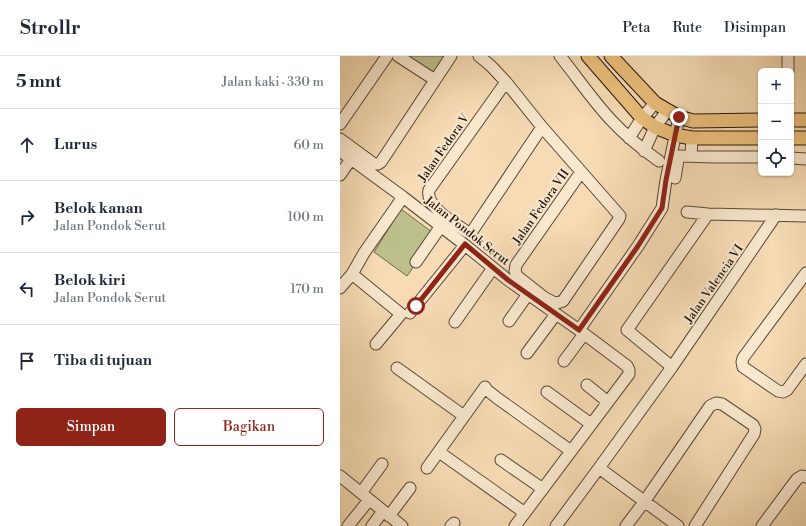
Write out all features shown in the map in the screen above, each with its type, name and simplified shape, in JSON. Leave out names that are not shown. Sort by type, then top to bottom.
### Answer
[{"type":"main road","points":[[588,56],[642,118],[655,126],[675,135],[698,138],[758,138]]},
{"type":"main road","points":[[611,56],[655,103],[679,117],[693,121],[758,120]]},
{"type":"main road","points":[[794,120],[806,120]]},
{"type":"main road","points":[[794,138],[806,138]]},
{"type":"street","points":[[340,124],[387,56]]},
{"type":"street","points":[[398,56],[435,80]]},
{"type":"street","points":[[340,139],[374,164],[381,162],[452,56]]},
{"type":"street","points":[[479,56],[506,82],[542,127],[620,216],[556,308],[527,353]]},
{"type":"street","points":[[560,56],[608,117],[629,138],[658,161]]},
{"type":"street","points":[[788,56],[788,68]]},
{"type":"street","name":"Jalan Fedora V","points":[[506,82],[429,190],[428,195],[430,200],[441,213],[467,232],[470,232],[473,230],[542,127]]},
{"type":"street","points":[[629,138],[642,118],[655,103]]},
{"type":"street","points":[[644,151],[655,126],[667,111]]},
{"type":"street","points":[[564,361],[581,332],[662,208],[666,180],[679,117]]},
{"type":"street","points":[[691,156],[698,138]]},
{"type":"street","points":[[698,138],[704,157]]},
{"type":"street","name":"Jalan Pondok Serut","points":[[340,151],[465,244],[493,268],[526,292],[556,308],[581,332],[627,366],[629,370],[628,374],[608,402],[515,526]]},
{"type":"street","points":[[675,178],[679,156],[758,157]]},
{"type":"street","points":[[794,158],[806,159]]},
{"type":"street","points":[[340,175],[351,159]]},
{"type":"street","name":"Jalan Fedora VII","points":[[556,308],[553,302],[545,298],[517,276],[515,271],[516,265],[581,172]]},
{"type":"street","points":[[340,288],[352,274],[403,198]]},
{"type":"street","points":[[687,212],[708,214],[806,216]]},
{"type":"street","points":[[672,367],[627,330],[708,214]]},
{"type":"street","name":"Jalan Valencia VI","points":[[556,526],[672,367],[776,215]]},
{"type":"street","points":[[416,262],[441,226]]},
{"type":"street","points":[[410,313],[465,244]]},
{"type":"street","points":[[455,322],[493,268]]},
{"type":"street","points":[[806,273],[743,358],[742,362],[743,367],[778,391],[783,392],[787,390],[806,364]]},
{"type":"street","points":[[352,274],[401,314],[376,344]]},
{"type":"street","points":[[508,318],[526,292]]},
{"type":"street","points":[[397,368],[464,416]]},
{"type":"street","points":[[587,385],[608,402]]},
{"type":"street","points":[[427,468],[485,387],[492,394],[571,451]]},
{"type":"street","points":[[547,392],[591,424]]},
{"type":"street","points":[[626,526],[710,406],[716,403],[722,404],[753,425],[755,429],[754,434],[695,526]]},
{"type":"street","points":[[439,452],[525,513]]},
{"type":"street","points":[[501,460],[543,489]]},
{"type":"street","points":[[348,526],[382,464]]},
{"type":"street","points":[[599,468],[678,526]]},
{"type":"street","points":[[340,476],[402,526]]},
{"type":"street","points":[[762,526],[797,479],[802,476],[806,477]]},
{"type":"street","points":[[372,526],[410,488]]},
{"type":"green space","points":[[403,56],[445,56],[435,73]]},
{"type":"green space","points":[[401,209],[436,235],[407,276],[374,252]]},
{"type":"route","points":[[416,306],[465,244],[508,280],[579,330],[638,246],[662,208],[666,180],[679,117]]}]
